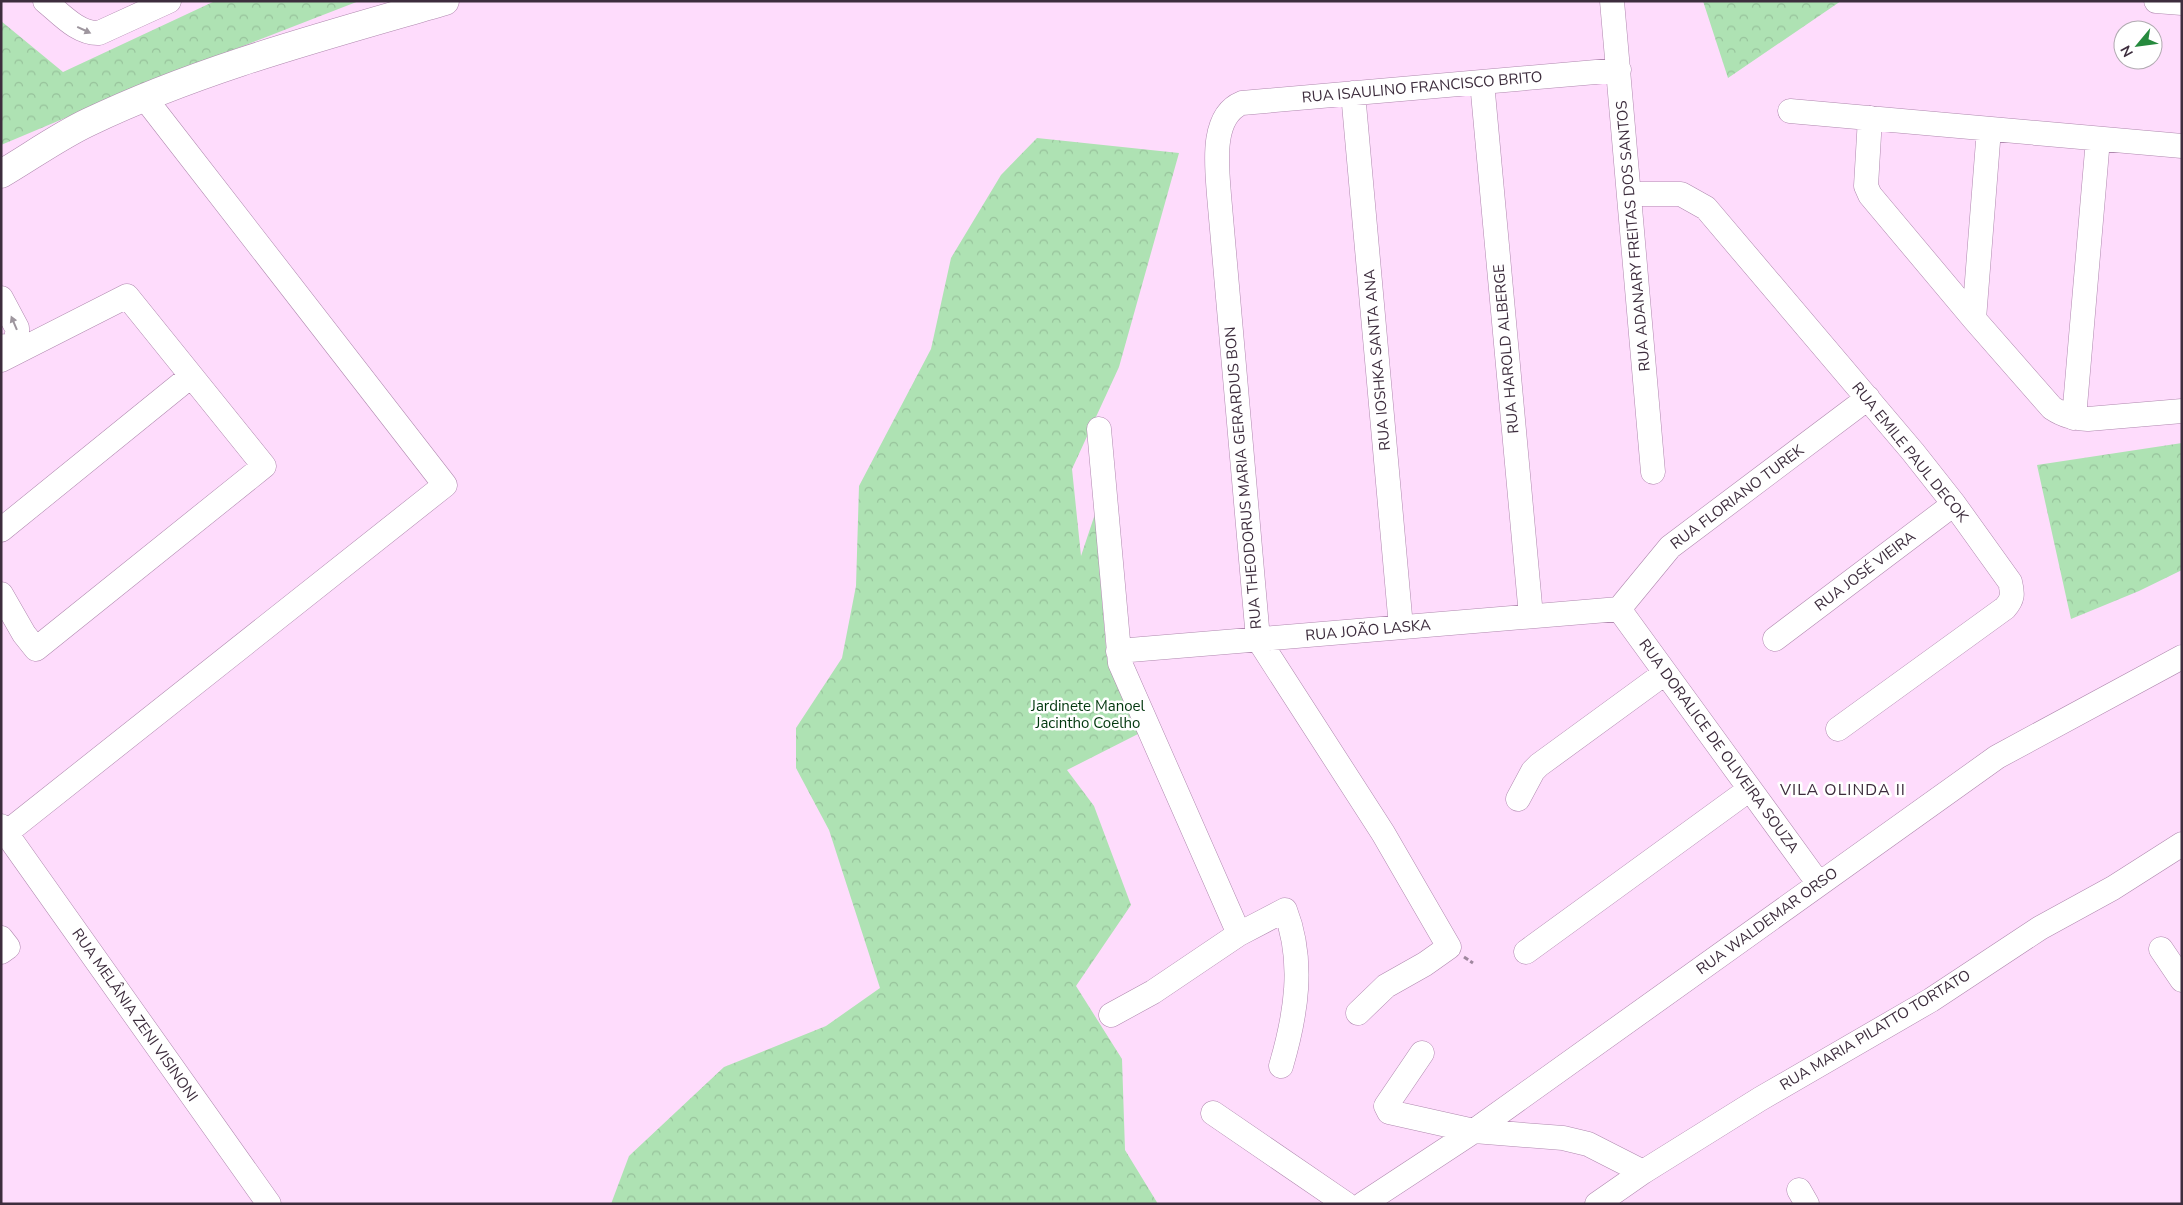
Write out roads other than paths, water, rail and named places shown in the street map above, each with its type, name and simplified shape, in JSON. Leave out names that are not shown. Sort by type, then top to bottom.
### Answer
[{"type":"main road","points":[[1,174],[87,123],[144,97],[240,62],[445,1]]},
{"type":"street","points":[[45,1],[77,27],[91,34],[100,33],[169,1]]},
{"type":"street","name":"RUA ADANARY FREITAS DOS SANTOS","points":[[1612,1],[1653,472]]},
{"type":"street","points":[[2156,1],[2182,3]]},
{"type":"street","name":"RUA ISAULINO FRANCISCO BRITO","points":[[1227,113],[1234,106],[1242,103],[1619,70]]},
{"type":"street","name":"RUA HAROLD ALBERGE","points":[[1482,82],[1531,616]]},
{"type":"street","name":"RUA IOSHKA SANTA ANA","points":[[1353,93],[1401,627]]},
{"type":"street","points":[[4,830],[446,485],[144,97]]},
{"type":"street","points":[[1790,111],[2182,146]]},
{"type":"street","name":"RUA THEODORUS MARIA GERARDUS BON","points":[[1227,113],[1219,138],[1218,196],[1258,639],[1383,833],[1449,947],[1425,964],[1386,986],[1358,1012]]},
{"type":"street","points":[[1870,118],[1866,186],[1870,195],[2052,408],[2061,414],[2074,418],[2088,419],[2182,411]]},
{"type":"street","points":[[1974,319],[1989,129]]},
{"type":"street","points":[[2074,418],[2098,139]]},
{"type":"street","name":"RUA EMILE PAUL DECOK","points":[[1630,194],[1681,194],[1706,208],[1868,398],[1954,504],[2010,582],[2013,592],[2012,601],[2005,608],[1838,729]]},
{"type":"street","points":[[1,594],[24,634],[36,649],[264,466],[126,296],[7,352]]},
{"type":"street","points":[[1,298],[17,328],[7,352]]},
{"type":"street","points":[[1,530],[191,376]]},
{"type":"street","name":"RUA FLORIANO TUREK","points":[[1619,609],[1670,546],[1868,398]]},
{"type":"street","points":[[1099,429],[1118,651],[1124,673],[1239,934]]},
{"type":"street","name":"RUA JOSÉ VIEIRA","points":[[1775,639],[1954,504]]},
{"type":"street","name":"RUA JOÃO LASKA","points":[[1118,651],[1619,609]]},
{"type":"street","name":"RUA DORALICE DE OLIVEIRA SOUZA","points":[[1619,609],[1819,884]]},
{"type":"street","name":"RUA WALDEMAR ORSO","points":[[1363,1204],[1474,1131],[1997,757],[2182,657]]},
{"type":"street","points":[[1518,799],[1533,771],[1539,765],[1665,673]]},
{"type":"street","points":[[1526,952],[1750,789]]},
{"type":"street","name":"RUA MELÂNIA ZENI VISINONI","points":[[4,830],[269,1204]]},
{"type":"street","name":"RUA MARIA PILATTO TORTATO","points":[[1597,1204],[1643,1172],[1782,1086],[1930,1000],[2040,928],[2113,888],[2182,844]]},
{"type":"street","points":[[1111,1014],[1153,992],[1239,934],[1285,910],[1295,938],[1297,958],[1296,984],[1289,1038],[1281,1066]]},
{"type":"street","points":[[1,938],[8,947],[1,952]]},
{"type":"street","points":[[2161,949],[2182,980]]},
{"type":"street","points":[[1422,1053],[1386,1106],[1386,1110],[1389,1112],[1474,1131],[1563,1138],[1588,1144],[1643,1172]]},
{"type":"street","points":[[1213,1113],[1346,1204]]},
{"type":"district","name":"VILA OLINDA II","points":[[1843,790]]},
{"type":"park label","name":"Jardinete Manoel Jacintho Coelho","points":[[1088,714]]}]
